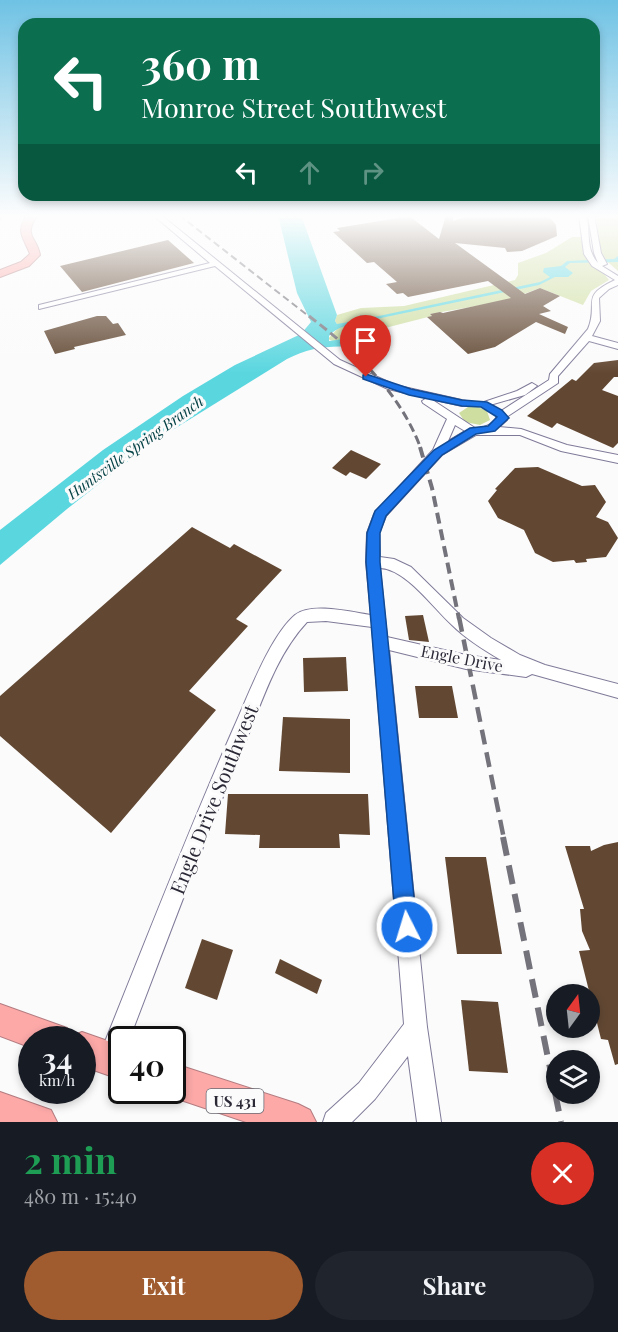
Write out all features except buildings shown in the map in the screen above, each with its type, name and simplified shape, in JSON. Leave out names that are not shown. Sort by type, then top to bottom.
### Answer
[{"type":"highway","points":[[0,272],[14,267]]},
{"type":"highway","points":[[0,1020],[18,1027]]},
{"type":"highway","name":"US 431","points":[[186,1085],[298,1122]]},
{"type":"highway","points":[[0,1109],[39,1122]]},
{"type":"street","points":[[42,307],[201,267]]},
{"type":"street","points":[[219,267],[321,351],[355,372],[409,392],[462,403],[483,404],[521,393],[545,377],[553,376]]},
{"type":"street","points":[[487,430],[495,427],[503,417],[554,381],[553,376],[595,323],[594,298],[600,291],[618,280],[603,267]]},
{"type":"street","points":[[585,337],[618,346]]},
{"type":"street","points":[[409,392],[451,417],[460,426],[474,430],[521,432],[565,448],[618,459]]},
{"type":"street","points":[[438,453],[453,407],[462,403]]},
{"type":"street","points":[[483,404],[512,422],[521,432]]},
{"type":"street","points":[[429,1122],[416,1027],[373,562],[373,533],[380,514],[438,453],[474,430]]},
{"type":"street","points":[[373,562],[389,563],[406,571],[458,622],[486,643],[543,672],[618,691]]},
{"type":"street","name":"Engle Drive Southwest","points":[[105,1057],[270,663],[294,627],[308,615],[380,632]]},
{"type":"street","name":"Engle Drive","points":[[380,632],[466,662],[543,672]]},
{"type":"street","points":[[335,1122],[367,1091],[416,1027]]},
{"type":"green space","points":[[518,267],[597,267],[609,280],[591,291],[583,305],[540,288],[524,294],[529,297],[430,314],[432,316],[381,329],[379,334],[333,341],[328,339],[339,327],[335,321],[337,315],[361,308],[404,306],[515,280]]},
{"type":"green space","points":[[468,407],[478,407],[487,411],[490,420],[480,425],[465,422],[459,413]]},
{"type":"water","name":"Huntsville Spring Branch","points":[[291,267],[320,267],[337,315],[335,321],[337,324],[354,321],[361,315],[374,317],[540,282],[550,277],[543,272],[544,268],[565,267],[573,273],[568,277],[555,277],[539,285],[376,319],[370,325],[338,329],[329,336],[329,341],[379,334],[386,352],[335,346],[311,350],[287,359],[150,444],[0,565],[0,530],[103,450],[183,396],[235,365],[301,334],[311,322],[297,293]]},
{"type":"railway","points":[[246,267],[311,318]]},
{"type":"railway","points":[[309,316],[344,344],[375,375],[401,409],[421,449]]},
{"type":"railway","points":[[420,447],[432,488],[459,619]]},
{"type":"railway","points":[[459,617],[504,839]]},
{"type":"railway","points":[[503,837],[561,1122]]},
{"type":"route","points":[[366,377],[409,392],[462,403],[483,404],[498,412],[503,418],[495,427],[483,431],[474,430],[438,453],[390,501],[375,523],[373,533],[373,562],[407,927]]}]
